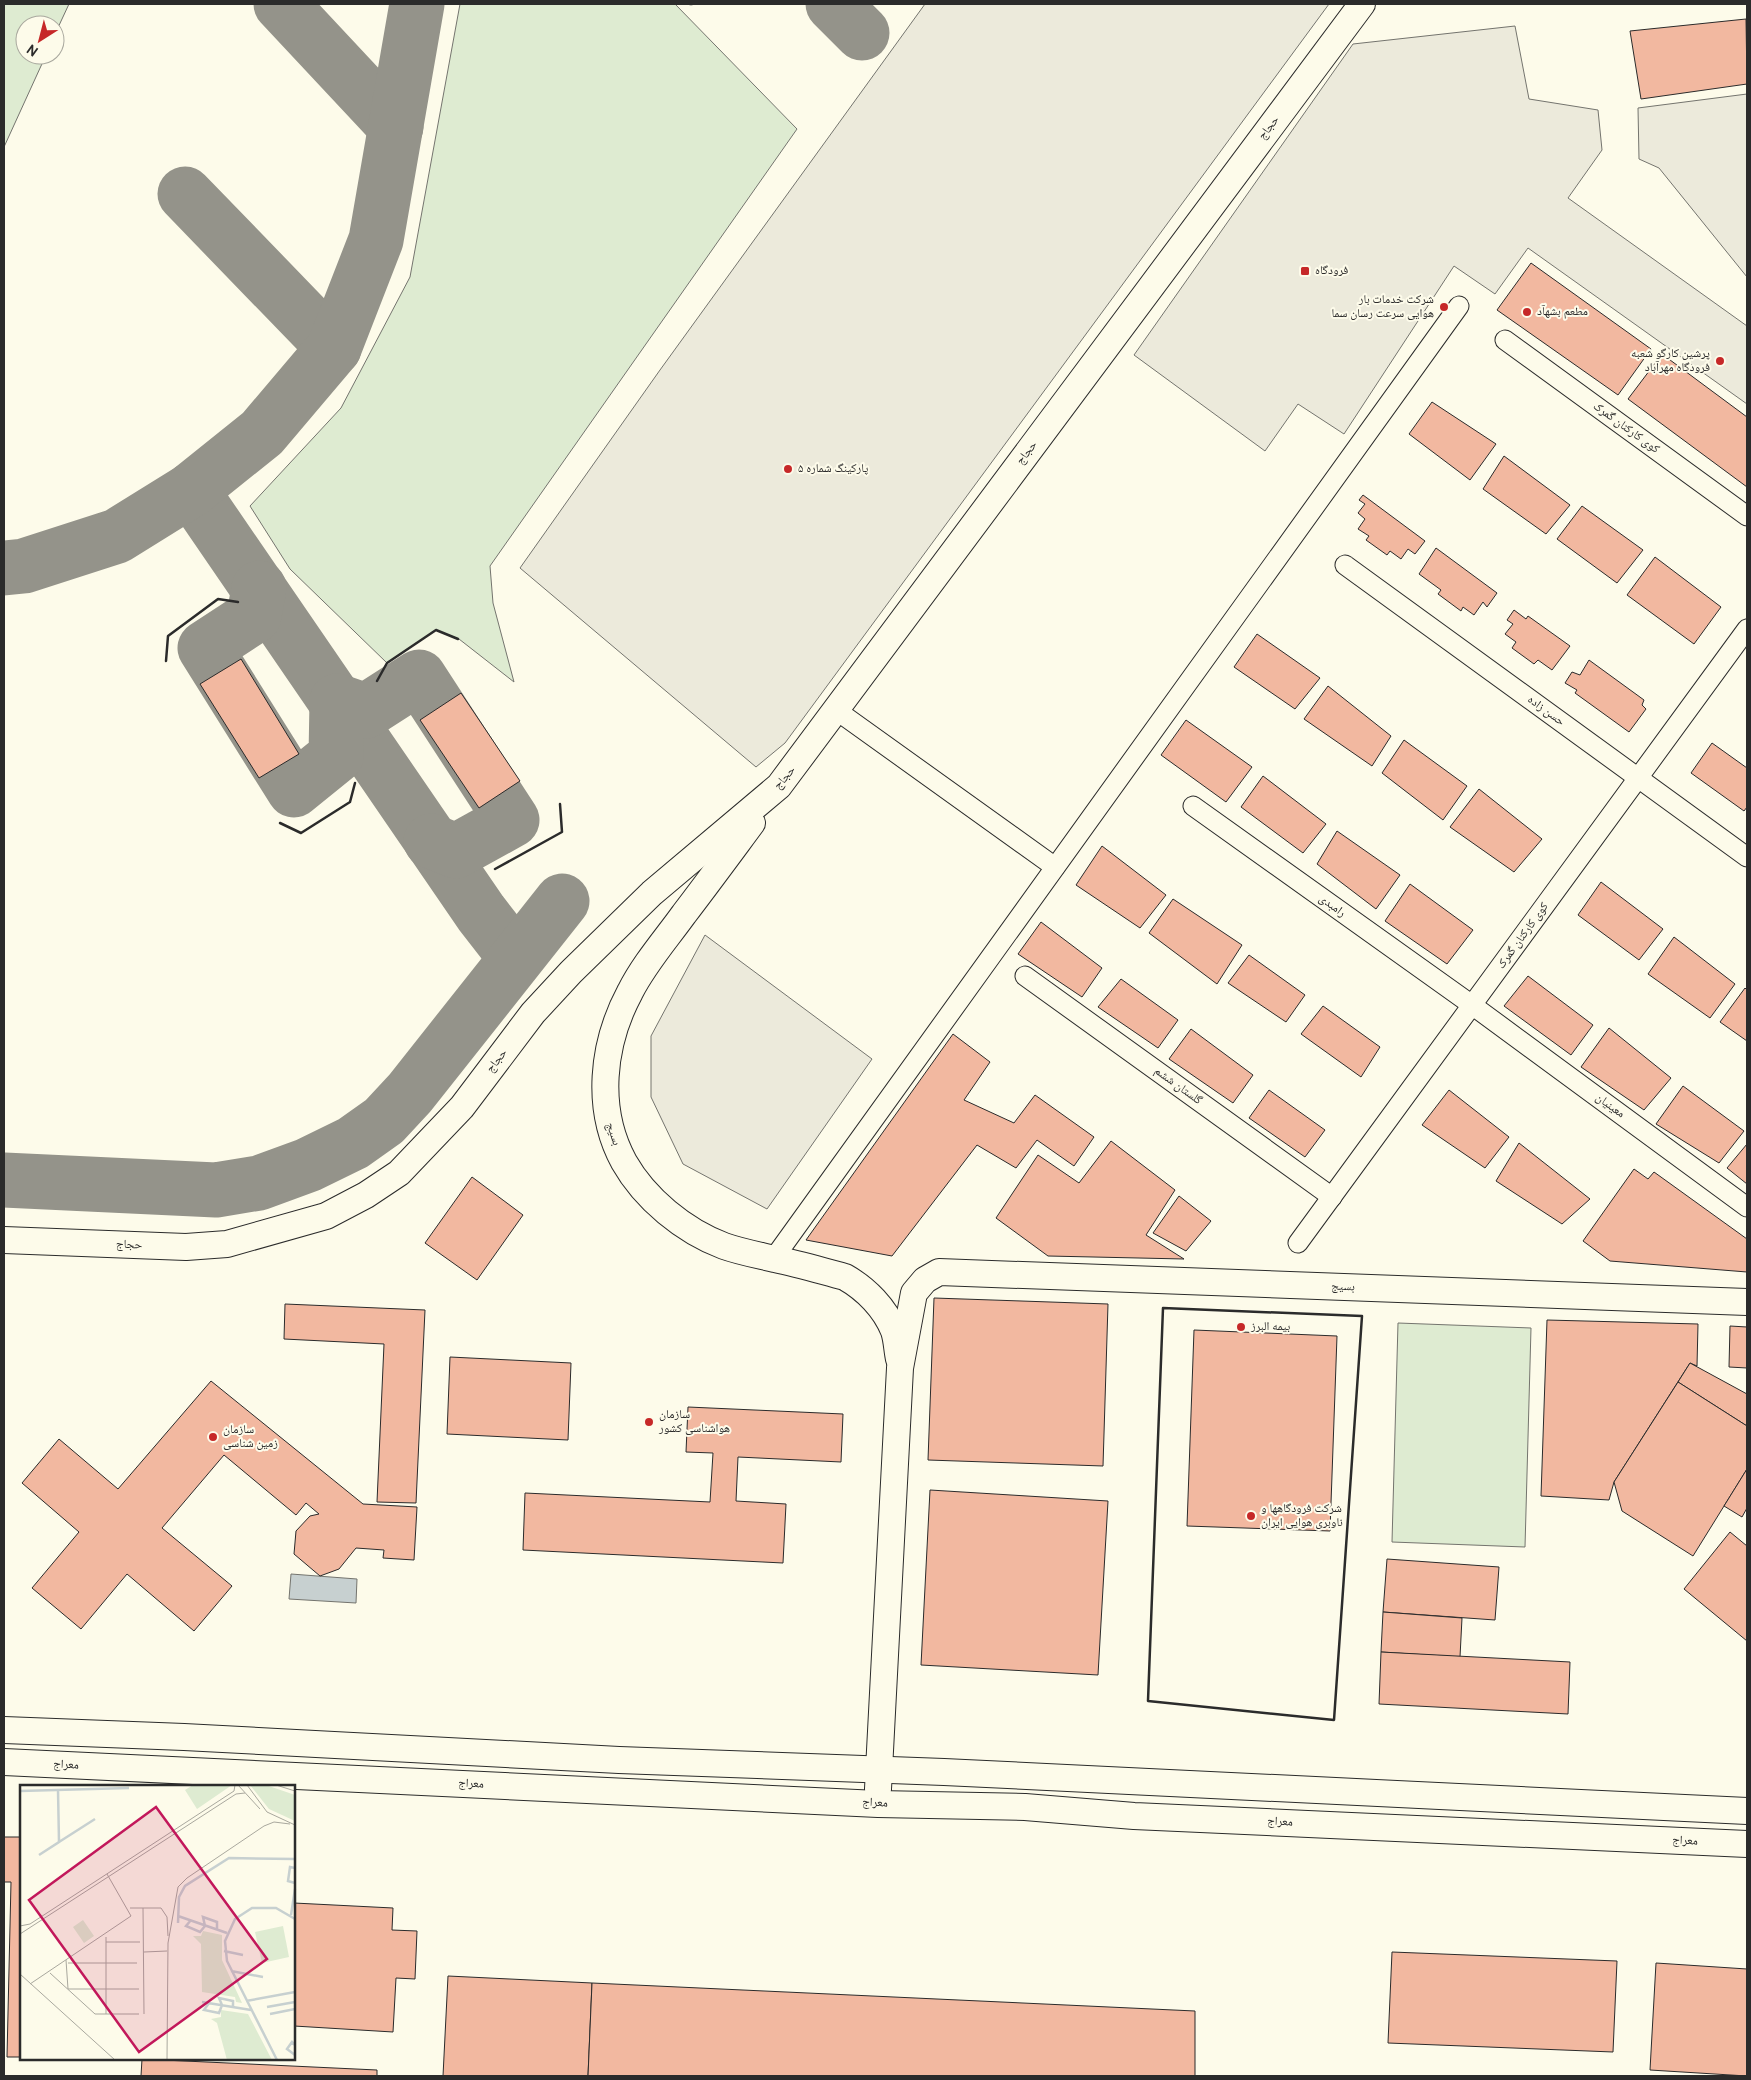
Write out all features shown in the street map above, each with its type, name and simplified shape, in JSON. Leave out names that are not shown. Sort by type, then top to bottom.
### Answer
[{"type":"main road","name":"حجاج","points":[[4,1240],[186,1247],[226,1244],[326,1216],[366,1195],[398,1173],[432,1141],[462,1107],[533,1013],[571,972],[652,893],[779,786],[1362,4]]},
{"type":"main road","name":"بسیج","points":[[779,786],[650,960],[630,992],[616,1025],[608,1055],[605,1086],[606,1115],[615,1144],[632,1175],[652,1199],[675,1218],[723,1246],[845,1277],[859,1285],[872,1297],[894,1332],[900,1368]]},
{"type":"main road","name":"بسیج","points":[[900,1368],[914,1293],[925,1280],[939,1272],[1747,1302]]},
{"type":"main road","points":[[878,1804],[878,1771],[900,1368]]},
{"type":"main road","points":[[4,1730],[1747,1811]]},
{"type":"main road","points":[[513,1786],[514,1755]]},
{"type":"main road","name":"معراج","points":[[4,1762],[878,1804],[1025,1808],[1153,1816],[1747,1844]]},
{"type":"street","points":[[774,1258],[1459,306]]},
{"type":"street","name":"کوی کارکنان گمرک","points":[[1505,340],[1747,516]]},
{"type":"street","name":"حسن زاده","points":[[1344,565],[1747,857]]},
{"type":"street","name":"کوی کارکنان گمرک","points":[[1298,1243],[1747,629]]},
{"type":"street","points":[[836,710],[1055,867]]},
{"type":"street","name":"رامبدی","points":[[1193,806],[1472,1005]]},
{"type":"street","name":"گلستان ششم","points":[[1025,976],[1332,1197]]},
{"type":"street","name":"معینیان","points":[[1472,1005],[1747,1207]]},
{"type":"green space","points":[[4,4],[69,4],[64,15],[15,15],[15,65],[41,65],[4,147]]},
{"type":"green space","points":[[460,4],[675,4],[797,129],[490,566],[493,603],[514,682],[459,639],[436,630],[387,663],[290,569],[250,506],[341,408],[410,277]]},
{"type":"green space","points":[[1398,1323],[1531,1328],[1525,1547],[1392,1542]]},
{"type":"shaded area","name":"پارکینگ شماره ۵","points":[[925,4],[1329,4],[785,743],[756,767],[520,568],[660,370]]},
{"type":"shaded area","points":[[1515,26],[1529,99],[1598,110],[1602,150],[1568,198],[1747,326],[1747,404],[1528,248],[1495,294],[1454,266],[1344,434],[1298,404],[1265,451],[1134,355],[1353,44]]},
{"type":"shaded area","points":[[1747,94],[1747,277],[1659,168],[1639,159],[1638,108]]},
{"type":"shaded area","points":[[705,935],[872,1059],[767,1209],[683,1164],[651,1097],[651,1036]]},
{"type":"shaded area","points":[[291,1574],[357,1579],[356,1603],[289,1599]]},
{"type":"building","points":[[1746,19],[1747,84],[1641,99],[1630,31]]},
{"type":"building","points":[[1531,263],[1651,349],[1618,395],[1497,310]]},
{"type":"building","points":[[1662,354],[1747,417],[1747,487],[1628,399]]},
{"type":"building","points":[[1432,402],[1496,444],[1470,480],[1409,434]]},
{"type":"building","points":[[1504,456],[1570,505],[1546,534],[1483,489]]},
{"type":"building","points":[[1363,495],[1425,541],[1415,554],[1408,549],[1401,559],[1390,551],[1387,555],[1366,540],[1369,536],[1358,529],[1365,519],[1358,513],[1365,504],[1359,500]]},
{"type":"building","points":[[1582,506],[1643,550],[1617,583],[1557,539]]},
{"type":"building","points":[[1436,548],[1497,593],[1487,607],[1483,602],[1474,615],[1463,607],[1461,611],[1438,594],[1441,590],[1419,574]]},
{"type":"building","points":[[1655,557],[1721,607],[1694,644],[1627,595]]},
{"type":"building","points":[[1514,610],[1526,619],[1528,616],[1570,646],[1552,670],[1538,660],[1534,664],[1512,648],[1516,642],[1505,634],[1513,624],[1507,620]]},
{"type":"building","points":[[1257,634],[1320,678],[1295,709],[1234,667]]},
{"type":"building","points":[[241,659],[299,754],[259,778],[200,684]]},
{"type":"building","points":[[1589,660],[1644,700],[1642,705],[1646,709],[1629,732],[1575,693],[1577,690],[1565,683],[1572,672],[1580,675]]},
{"type":"building","points":[[1328,686],[1391,736],[1372,766],[1304,719]]},
{"type":"building","points":[[461,693],[520,781],[479,808],[420,720]]},
{"type":"building","points":[[1186,720],[1252,767],[1226,802],[1161,755]]},
{"type":"building","points":[[1404,740],[1467,786],[1443,820],[1382,773]]},
{"type":"building","points":[[1712,743],[1747,768],[1747,807],[1744,811],[1691,773]]},
{"type":"building","points":[[1263,776],[1326,824],[1303,853],[1241,807]]},
{"type":"building","points":[[1479,789],[1542,839],[1514,872],[1450,827]]},
{"type":"building","points":[[1337,831],[1400,875],[1376,909],[1317,864]]},
{"type":"building","points":[[1102,846],[1166,895],[1140,928],[1076,885]]},
{"type":"building","points":[[1601,882],[1663,929],[1639,960],[1578,915]]},
{"type":"building","points":[[1410,884],[1473,930],[1447,964],[1385,921]]},
{"type":"building","points":[[1173,899],[1242,945],[1217,984],[1149,933]]},
{"type":"building","points":[[1041,922],[1102,968],[1082,997],[1018,954]]},
{"type":"building","points":[[1674,937],[1735,984],[1710,1018],[1648,974]]},
{"type":"building","points":[[1249,955],[1305,995],[1286,1022],[1228,983]]},
{"type":"building","points":[[1528,976],[1593,1025],[1571,1055],[1504,1006]]},
{"type":"building","points":[[1121,979],[1178,1020],[1158,1048],[1098,1007]]},
{"type":"building","points":[[1745,988],[1747,990],[1747,1041],[1720,1022]]},
{"type":"building","points":[[1323,1006],[1380,1047],[1361,1077],[1301,1034]]},
{"type":"building","points":[[1609,1028],[1671,1078],[1644,1110],[1581,1067]]},
{"type":"building","points":[[1191,1029],[1253,1075],[1233,1103],[1169,1059]]},
{"type":"building","points":[[953,1034],[990,1062],[964,1100],[1014,1123],[1035,1095],[1094,1137],[1074,1166],[1037,1140],[1016,1168],[977,1145],[892,1256],[806,1240]]},
{"type":"building","points":[[1683,1086],[1744,1131],[1719,1163],[1656,1124]]},
{"type":"building","points":[[1269,1090],[1325,1130],[1305,1157],[1249,1118]]},
{"type":"building","points":[[1449,1090],[1509,1137],[1485,1168],[1422,1125]]},
{"type":"building","points":[[1111,1141],[1175,1190],[1146,1235],[1184,1259],[1048,1256],[996,1218],[1038,1155],[1079,1183]]},
{"type":"building","points":[[1519,1143],[1590,1199],[1562,1224],[1496,1181]]},
{"type":"building","points":[[1747,1144],[1747,1184],[1727,1168]]},
{"type":"building","points":[[1634,1169],[1648,1179],[1654,1172],[1747,1239],[1747,1272],[1610,1261],[1583,1241]]},
{"type":"building","points":[[472,1177],[523,1215],[477,1280],[425,1243]]},
{"type":"building","points":[[1179,1196],[1211,1221],[1186,1251],[1153,1233]]},
{"type":"building","points":[[934,1298],[1108,1304],[1103,1466],[928,1460]]},
{"type":"building","points":[[285,1304],[425,1310],[416,1503],[377,1502],[384,1344],[284,1339]]},
{"type":"building","points":[[1547,1320],[1698,1324],[1697,1366],[1690,1363],[1614,1482],[1609,1500],[1541,1496]]},
{"type":"building","points":[[1730,1326],[1747,1327],[1747,1368],[1729,1367]]},
{"type":"building","points":[[1194,1330],[1337,1336],[1330,1531],[1187,1526]]},
{"type":"building","points":[[450,1357],[571,1363],[568,1440],[447,1434]]},
{"type":"building","points":[[1690,1363],[1747,1394],[1747,1426],[1678,1382]]},
{"type":"building","points":[[211,1381],[363,1504],[417,1507],[414,1560],[383,1558],[384,1550],[356,1548],[339,1569],[320,1576],[294,1554],[296,1531],[310,1516],[319,1514],[306,1503],[296,1515],[224,1455],[162,1528],[232,1586],[194,1631],[127,1574],[81,1629],[32,1588],[79,1532],[22,1483],[59,1439],[118,1489]]},
{"type":"building","points":[[1678,1382],[1747,1426],[1747,1469],[1693,1556],[1622,1511],[1614,1482]]},
{"type":"building","points":[[688,1407],[843,1414],[841,1462],[738,1457],[736,1501],[786,1504],[783,1563],[523,1550],[525,1493],[710,1502],[713,1453],[686,1452]]},
{"type":"building","points":[[1747,1469],[1747,1508],[1742,1517],[1724,1506]]},
{"type":"building","points":[[930,1490],[1108,1501],[1098,1675],[921,1665]]},
{"type":"building","points":[[1730,1532],[1747,1546],[1747,1641],[1684,1589]]},
{"type":"building","points":[[1387,1559],[1499,1567],[1495,1620],[1383,1612]]},
{"type":"building","points":[[1383,1612],[1462,1618],[1460,1657],[1381,1652]]},
{"type":"building","points":[[1381,1652],[1570,1662],[1568,1714],[1379,1704]]},
{"type":"building","points":[[4,1837],[20,1837],[20,2057],[7,2057],[11,1882],[4,1882]]},
{"type":"building","points":[[295,1903],[393,1908],[392,1930],[417,1931],[415,1979],[396,1978],[393,2032],[295,2026]]},
{"type":"building","points":[[1392,1952],[1617,1961],[1613,2052],[1388,2043]]},
{"type":"building","points":[[1656,1963],[1747,1969],[1747,2076],[1650,2070]]},
{"type":"building","points":[[448,1976],[592,1983],[588,2076],[443,2076]]},
{"type":"building","points":[[592,1983],[1195,2011],[1195,2076],[588,2076]]},
{"type":"building","points":[[142,2060],[377,2070],[377,2076],[141,2076]]},
{"type":"taxiway","points":[[281,4],[396,127]]},
{"type":"taxiway","points":[[4,568],[24,566],[117,536],[191,490],[262,433],[334,348],[376,240],[417,4]]},
{"type":"taxiway","points":[[833,4],[862,33]]},
{"type":"taxiway","points":[[185,194],[334,348]]},
{"type":"taxiway","points":[[191,490],[481,913],[516,958]]},
{"type":"taxiway","points":[[259,588],[254,616],[205,648],[294,790],[336,756],[337,701],[366,711],[419,677],[512,820],[456,851],[431,841]]},
{"type":"taxiway","points":[[4,1180],[216,1190],[259,1183],[308,1165],[353,1143],[384,1121],[410,1093],[562,901]]},
{"type":"wall","points":[[166,661],[168,636],[218,599],[238,602]]},
{"type":"wall","points":[[377,681],[387,663],[436,630],[458,639]]},
{"type":"wall","points":[[280,823],[301,833],[350,802],[355,783]]},
{"type":"wall","points":[[495,869],[562,832],[560,804]]},
{"type":"wall","points":[[1163,1308],[1362,1316],[1334,1720],[1148,1701],[1163,1308]]},
{"type":"place","name":"فرودگاه","points":[[1305,271]]},
{"type":"place","name":"شرکت خدمات بار هوایی سرعت رسان سما","points":[[1444,307]]},
{"type":"place","name":"مطعم بشهآد","points":[[1527,312]]},
{"type":"place","name":"پرشین کارگو شعبه فرودگاه مهرآباد","points":[[1720,361]]},
{"type":"place","name":"پارکینگ شماره ۵","points":[[788,469]]},
{"type":"place","name":"بیمه البرز","points":[[1241,1327]]},
{"type":"place","name":"سازمان هواشناسی کشور","points":[[649,1422]]},
{"type":"place","name":"سازمان زمین شناسی","points":[[213,1437]]},
{"type":"place","name":"شرکت فرودگاهها و ناوبری هوایی ایران","points":[[1251,1516]]}]
